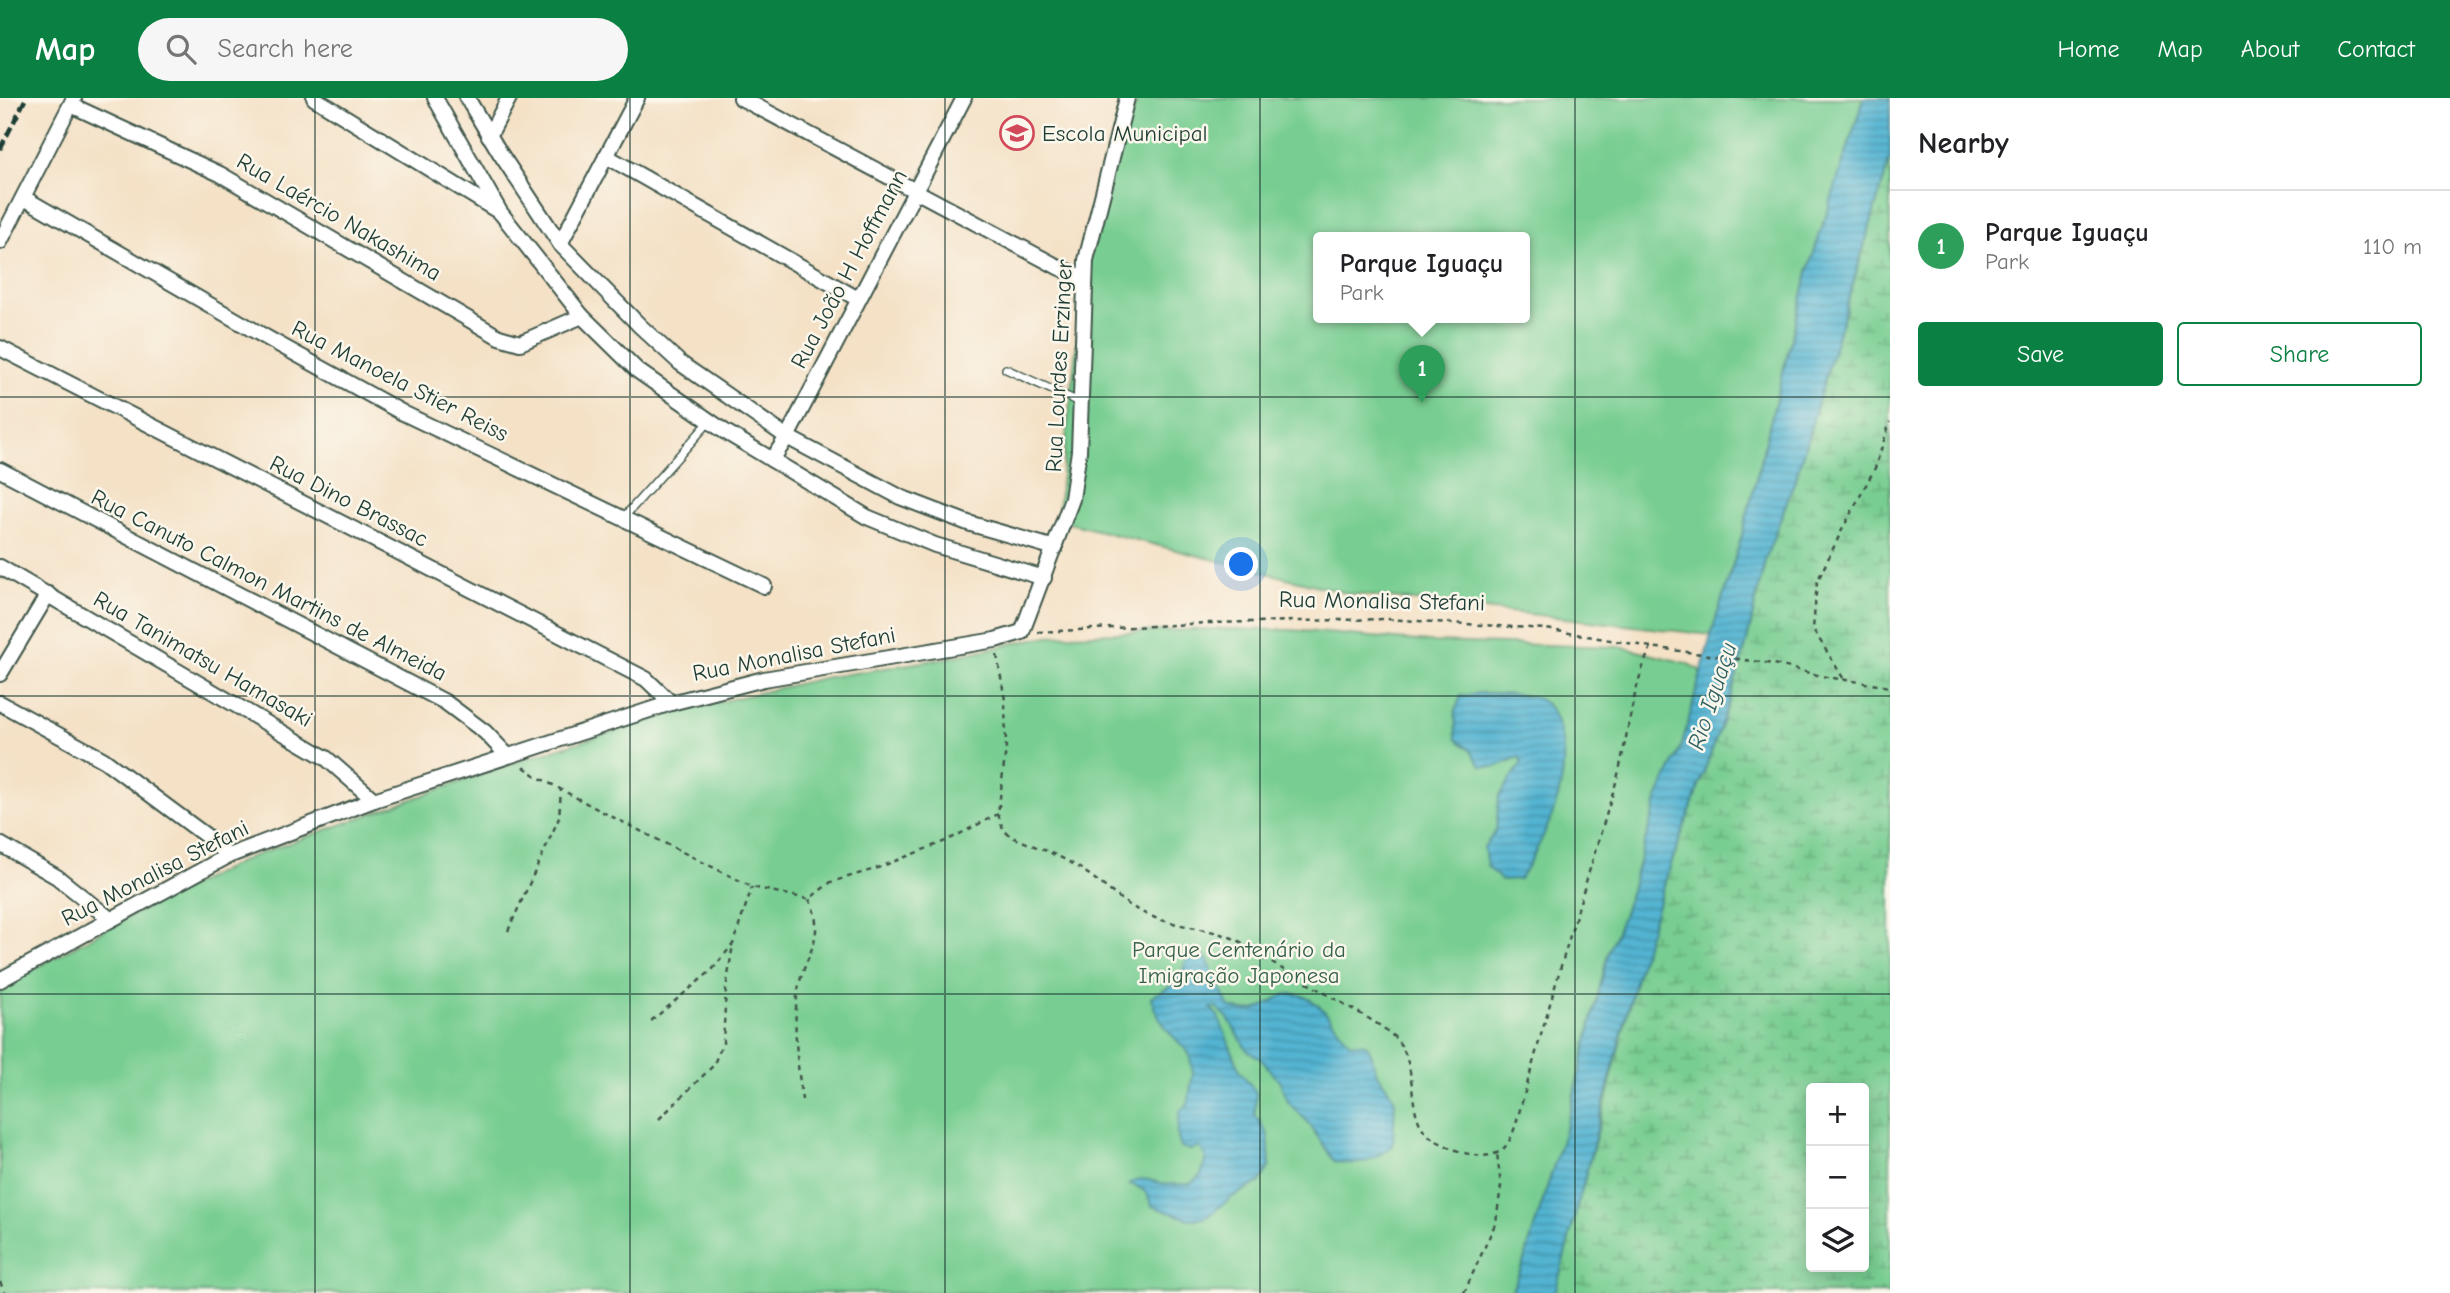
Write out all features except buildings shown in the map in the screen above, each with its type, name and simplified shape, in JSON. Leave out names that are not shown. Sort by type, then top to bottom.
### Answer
[{"type":"street","points":[[314,98],[500,212]]},
{"type":"street","points":[[435,98],[500,212],[582,316],[638,371],[710,421],[867,517],[935,545],[1044,578]]},
{"type":"street","points":[[467,98],[560,244],[680,363],[787,437],[900,497],[968,523],[1055,548]]},
{"type":"street","points":[[489,136],[509,98]]},
{"type":"street","points":[[560,244],[637,98]]},
{"type":"street","points":[[741,98],[1060,268],[1084,278]]},
{"type":"street","name":"Rua João H Hoffmann","points":[[772,460],[787,437],[964,98]]},
{"type":"street","name":"Rua Lourdes Erzinger","points":[[1022,632],[1072,499],[1082,403],[1086,260],[1128,98]]},
{"type":"street","points":[[0,242],[72,102]]},
{"type":"street","name":"Rua Laércio Nakashima","points":[[72,102],[220,174],[499,337],[520,343],[582,316]]},
{"type":"street","points":[[606,156],[858,299]]},
{"type":"street","name":"Rua Manoela Stier Reiss","points":[[24,198],[403,413],[764,586]]},
{"type":"street","name":"Rua Dino Brassac","points":[[0,348],[646,679],[671,703]]},
{"type":"street","name":"Rua Canuto Calmon Martins de Almeida","points":[[0,470],[445,702],[485,732],[507,755]]},
{"type":"street","name":"Rua Tanimatsu Hamasaki","points":[[0,567],[326,758],[374,800]]},
{"type":"street","points":[[0,674],[48,594]]},
{"type":"street","name":"Rua Monalisa Stefani","points":[[0,980],[228,856],[374,800],[671,703],[764,679],[995,640],[1022,632]]},
{"type":"street","points":[[0,703],[104,761],[209,838],[228,856]]},
{"type":"street","points":[[0,844],[57,877],[110,919]]},
{"type":"lane","points":[[1006,369],[1082,403]]},
{"type":"lane","points":[[624,517],[710,421]]},
{"type":"path","points":[[1844,679],[1813,629],[1817,582],[1875,468],[1890,422]]},
{"type":"path","name":"Rua Monalisa Stefani","points":[[1022,632],[1209,623],[1386,619],[1546,629],[1774,664],[1890,687]]},
{"type":"path","points":[[995,640],[1005,700],[1006,736],[998,814],[1003,829],[1010,836],[1076,866],[1135,908],[1154,917],[1238,940],[1259,956],[1373,1021],[1395,1037],[1405,1051],[1411,1072],[1415,1112],[1423,1131],[1455,1151],[1485,1155],[1497,1153],[1510,1140],[1516,1124],[1576,910],[1616,782],[1641,668],[1651,647]]},
{"type":"path","points":[[507,755],[538,777],[752,887],[810,899]]},
{"type":"path","points":[[508,931],[559,818],[561,789]]},
{"type":"path","points":[[810,899],[831,882],[875,869],[948,840],[998,814]]},
{"type":"path","points":[[659,1119],[713,1066],[723,1043],[726,989],[733,944],[752,887]]},
{"type":"path","points":[[802,1100],[796,1053],[796,996],[806,959],[817,934],[817,914],[810,899]]},
{"type":"path","points":[[651,1021],[712,970],[733,944]]},
{"type":"path","points":[[1464,1293],[1496,1222],[1501,1185],[1497,1153]]},
{"type":"path","points":[[0,1282],[5,1293]]},
{"type":"green space","points":[[1139,98],[1864,98],[1809,269],[1741,539],[1711,635],[1346,593],[1057,520],[1083,287],[1116,151]]},
{"type":"green space","points":[[1890,158],[1890,1293],[1554,1293],[1636,978],[1666,878],[1728,705],[1747,641],[1765,560],[1796,477]]},
{"type":"green space","name":"Parque Centenário da Imigração Japonesa","points":[[1208,629],[1292,630],[1429,642],[1621,647],[1686,663],[1700,670],[1700,685],[1682,745],[1658,797],[1625,911],[1608,954],[1567,1124],[1523,1264],[1511,1293],[0,1293],[0,988],[122,920],[250,857],[530,757],[685,710],[823,678],[947,658],[1048,636]]},
{"type":"water","name":"Rio Iguaçu","points":[[1864,98],[1890,98],[1890,158],[1796,477],[1765,560],[1747,641],[1728,705],[1666,878],[1636,978],[1557,1286],[1554,1293],[1511,1293],[1523,1264],[1567,1124],[1608,954],[1625,911],[1658,797],[1682,745],[1711,635],[1741,539],[1809,268]]},
{"type":"water","points":[[1481,693],[1514,694],[1539,699],[1550,709],[1560,731],[1563,770],[1555,808],[1548,827],[1520,879],[1501,880],[1487,866],[1484,847],[1496,831],[1499,797],[1522,762],[1519,757],[1495,767],[1481,766],[1471,751],[1456,739],[1455,712],[1461,696]]},
{"type":"water","points":[[1198,950],[1207,959],[1229,1007],[1254,1010],[1288,994],[1298,994],[1321,1008],[1350,1043],[1366,1044],[1376,1071],[1395,1100],[1393,1146],[1365,1162],[1351,1164],[1334,1161],[1307,1121],[1289,1103],[1280,1082],[1261,1059],[1247,1050],[1227,1017],[1216,1007],[1211,1008],[1218,1016],[1240,1071],[1256,1092],[1255,1114],[1268,1135],[1270,1166],[1260,1182],[1232,1197],[1206,1218],[1188,1219],[1152,1206],[1144,1191],[1129,1184],[1143,1179],[1170,1184],[1190,1184],[1201,1175],[1206,1158],[1200,1147],[1190,1150],[1181,1147],[1177,1134],[1180,1111],[1188,1104],[1193,1073],[1189,1053],[1169,1032],[1156,1012],[1151,998],[1175,983],[1189,954]]},
{"type":"railway","points":[[0,149],[26,98]]},
{"type":"place","name":"Escola Municipal","points":[[1017,133]]},
{"type":"place","name":"Parque Iguaçu","points":[[1422,403]]}]
